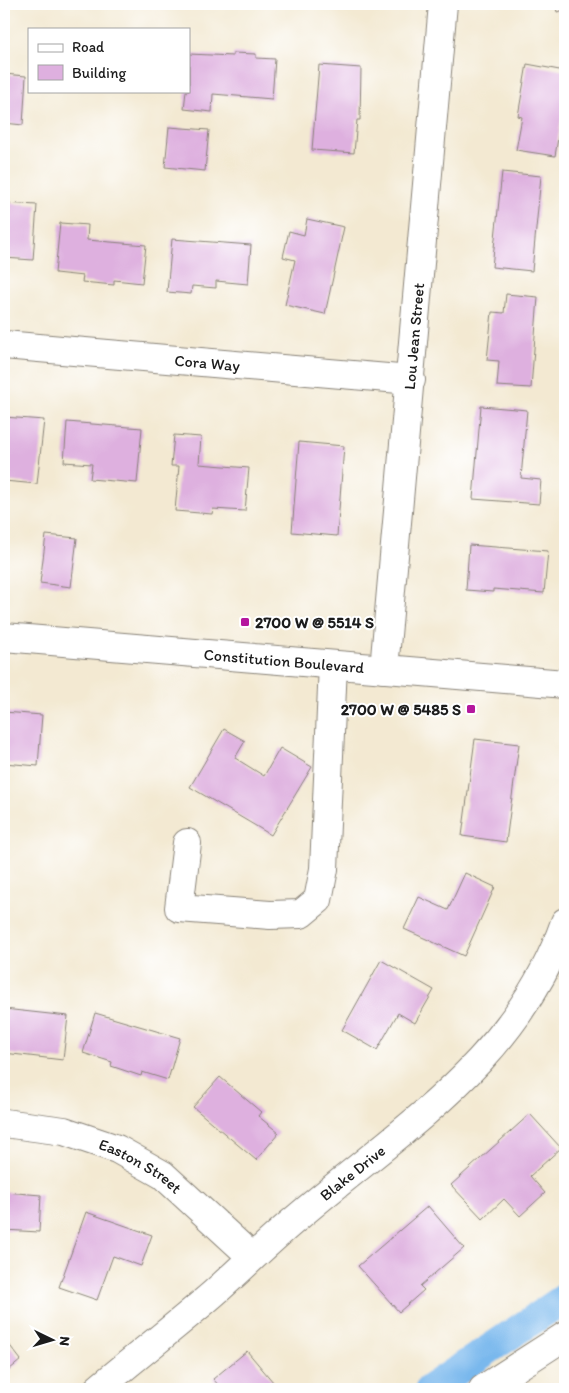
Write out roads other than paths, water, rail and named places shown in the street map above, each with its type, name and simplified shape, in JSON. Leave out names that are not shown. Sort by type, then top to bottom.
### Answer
[{"type":"street","name":"Lou Jean Street","points":[[384,669],[443,4]]},
{"type":"street","name":"Cora Way","points":[[4,344],[411,380]]},
{"type":"street","name":"Constitution Boulevard","points":[[4,637],[565,684]]},
{"type":"street","points":[[187,844],[179,908],[270,915],[301,914],[318,900],[324,869],[333,665]]},
{"type":"street","name":"Blake Drive","points":[[98,1389],[215,1292],[252,1257],[455,1088],[493,1049],[525,1004],[545,969],[565,922]]},
{"type":"street","name":"Easton Street","points":[[4,1123],[64,1131],[117,1148],[163,1175],[252,1257]]},
{"type":"street","points":[[483,1389],[565,1336]]},
{"type":"waterway","points":[[430,1389],[565,1298]]},
{"type":"place","name":"2700 W @ 5514 S","points":[[245,622]]},
{"type":"place","name":"2700 W @ 5485 S","points":[[471,709]]}]
